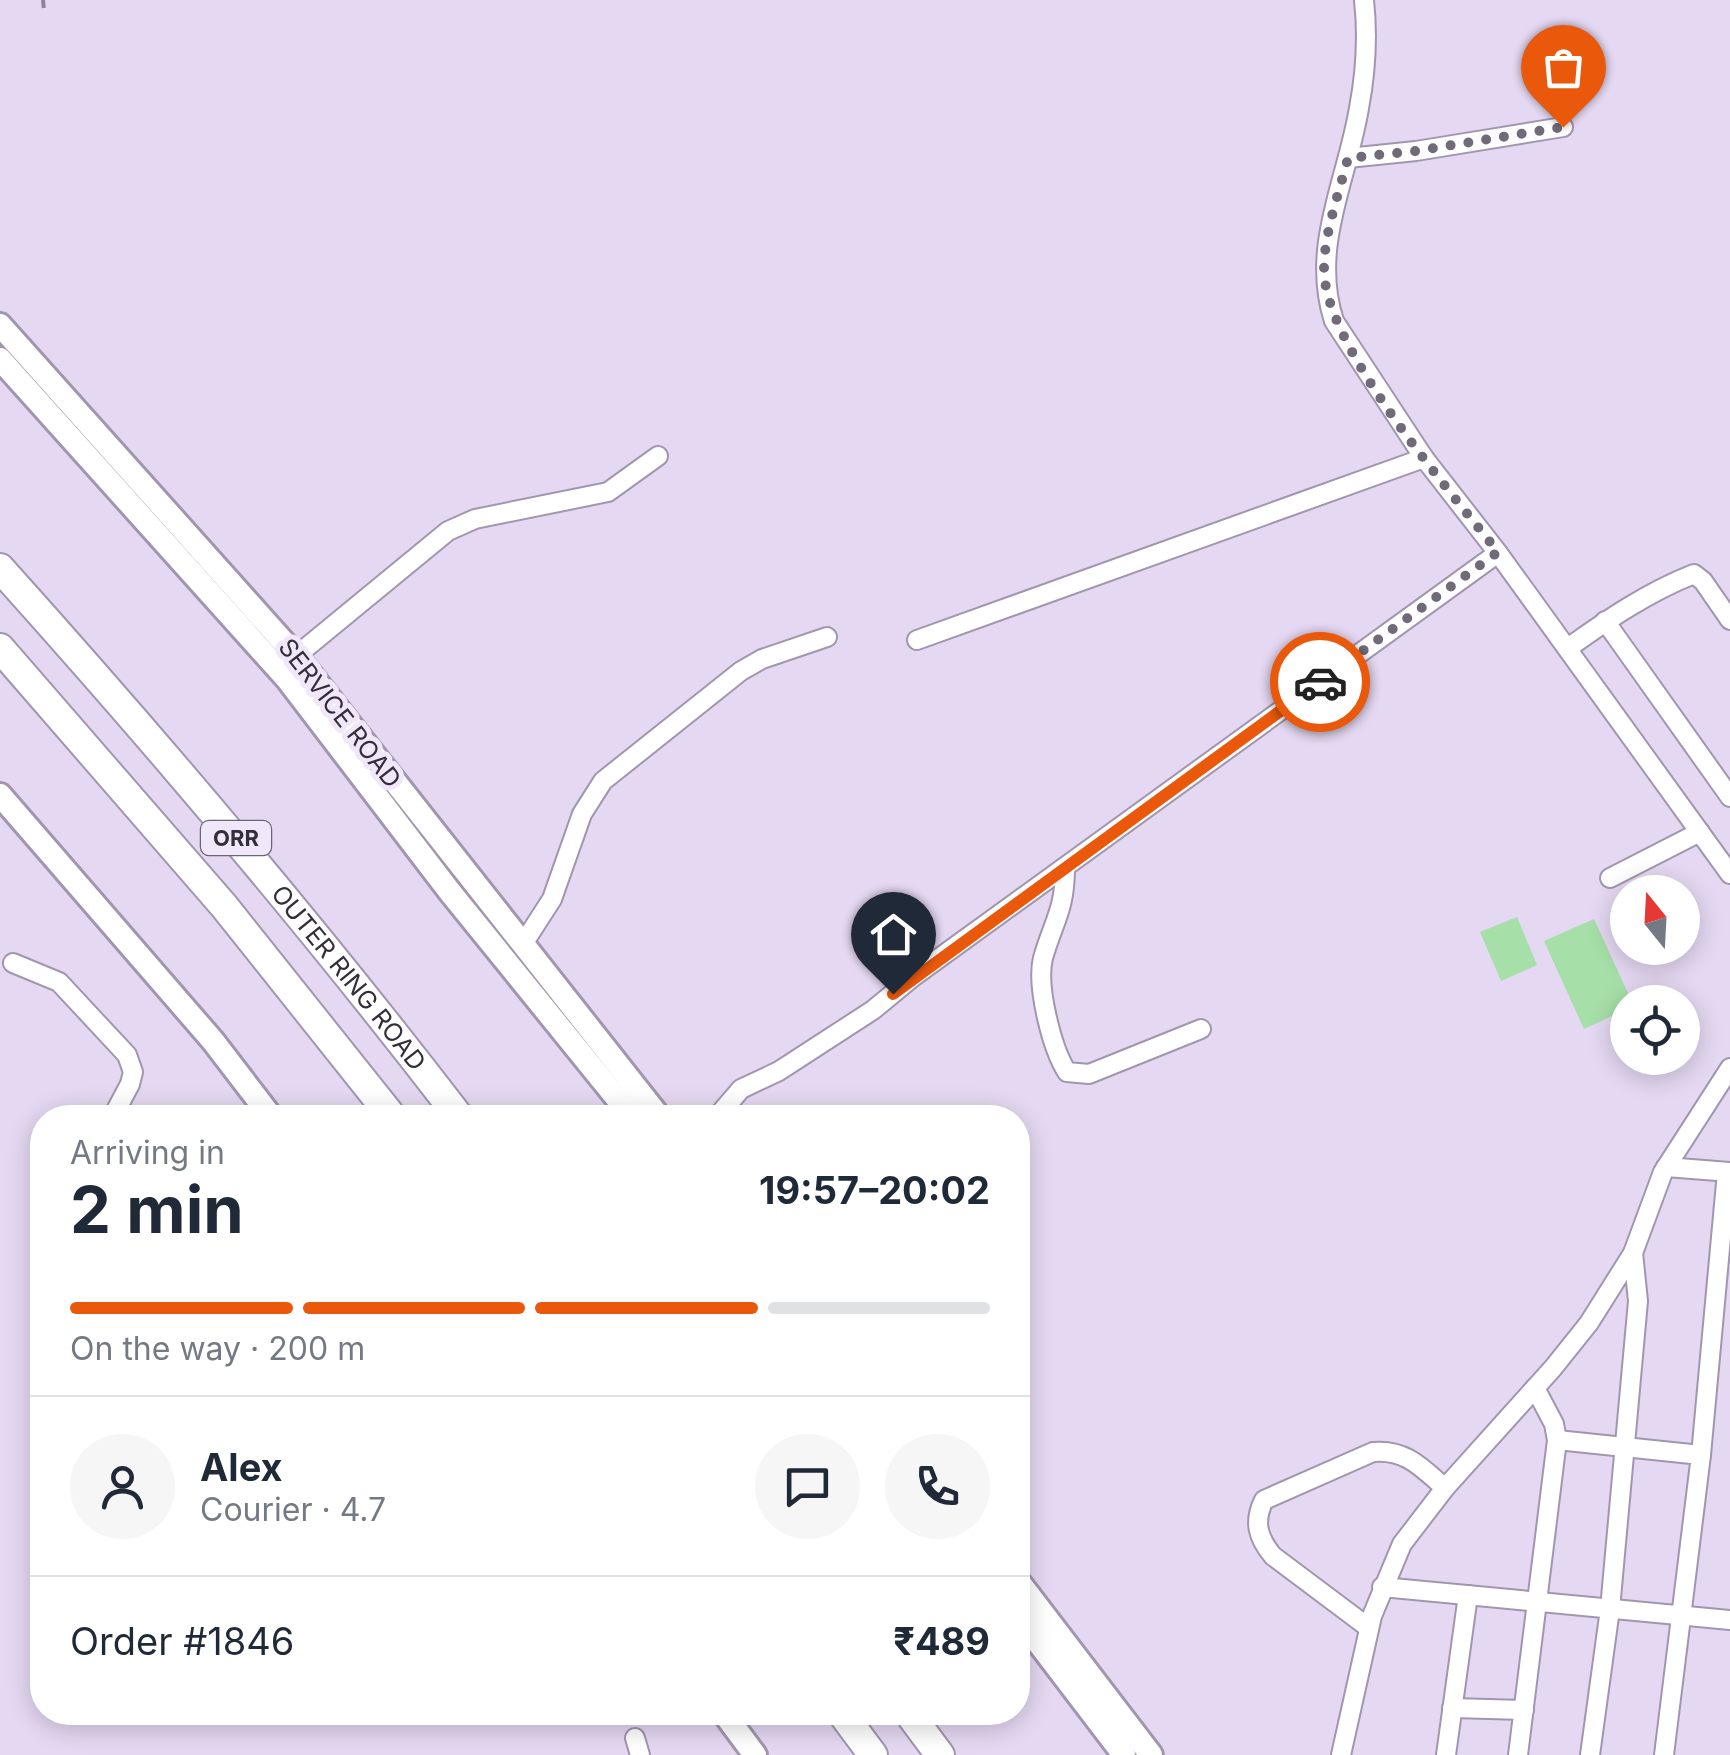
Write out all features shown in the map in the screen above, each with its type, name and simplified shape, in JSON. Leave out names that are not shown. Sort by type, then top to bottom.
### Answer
[{"type":"highway","name":"OUTER RING ROAD","points":[[0,568],[234,835],[450,1105]]},
{"type":"highway","name":"OUTER RING ROAD","points":[[0,648],[198,875],[382,1105]]},
{"type":"highway","points":[[851,1725],[873,1755]]},
{"type":"highway","points":[[918,1725],[940,1755]]},
{"type":"main road","name":"SERVICE ROAD","points":[[0,325],[296,656],[650,1105]]},
{"type":"main road","points":[[0,359],[288,680],[450,892],[622,1105]]},
{"type":"main road","points":[[0,795],[213,1041],[262,1105]]},
{"type":"main road","points":[[1030,1597],[1151,1755]]},
{"type":"main road","points":[[1030,1632],[1124,1755]]},
{"type":"main road","points":[[732,1725],[755,1755]]},
{"type":"street","points":[[1364,0],[1367,56],[1359,110],[1324,267],[1326,297],[1334,321],[1424,458],[1498,552],[1730,874]]},
{"type":"street","points":[[1348,158],[1563,127]]},
{"type":"street","points":[[296,656],[448,530],[475,519],[608,492],[658,456]]},
{"type":"street","points":[[917,640],[1424,458]]},
{"type":"street","points":[[728,1105],[742,1089],[779,1071],[872,1010],[1498,552]]},
{"type":"street","points":[[1568,648],[1606,621],[1694,574],[1730,620]]},
{"type":"street","points":[[1606,621],[1730,796]]},
{"type":"street","points":[[523,944],[552,899],[582,814],[602,781],[740,671],[827,636]]},
{"type":"street","points":[[1616,875],[1700,832]]},
{"type":"street","points":[[1065,867],[1062,909],[1043,960],[1041,980],[1048,1016],[1067,1072],[1089,1074],[1200,1030]]},
{"type":"street","points":[[13,964],[59,982],[127,1056],[132,1072],[119,1105]]},
{"type":"street","points":[[1342,1755],[1369,1628],[1402,1544],[1588,1324],[1633,1252],[1666,1167],[1730,1068]]},
{"type":"street","points":[[1664,1755],[1701,1455],[1728,1172],[1666,1167]]},
{"type":"street","points":[[1590,1755],[1610,1608],[1638,1301],[1633,1252]]},
{"type":"street","points":[[1518,1755],[1557,1440],[1554,1424],[1535,1388]]},
{"type":"street","points":[[1557,1440],[1701,1455]]},
{"type":"street","points":[[1369,1628],[1262,1543],[1258,1513],[1264,1500],[1373,1452],[1389,1451],[1411,1458],[1446,1488]]},
{"type":"street","points":[[1382,1588],[1730,1620]]},
{"type":"street","points":[[1446,1755],[1468,1595]]},
{"type":"street","points":[[1452,1708],[1524,1710]]},
{"type":"path","points":[[43,0],[44,10]]},
{"type":"green space","points":[[1517,917],[1537,965],[1501,981],[1480,932]]},
{"type":"green space","points":[[1594,919],[1610,954],[1610,965],[1615,965],[1624,985],[1610,985],[1610,1017],[1584,1029],[1544,941]]},
{"type":"way so far","points":[[1320,682],[1498,552],[1392,413],[1334,321],[1326,297],[1324,267],[1348,158],[1563,127]]},
{"type":"route","points":[[893,994],[1320,682]]}]
